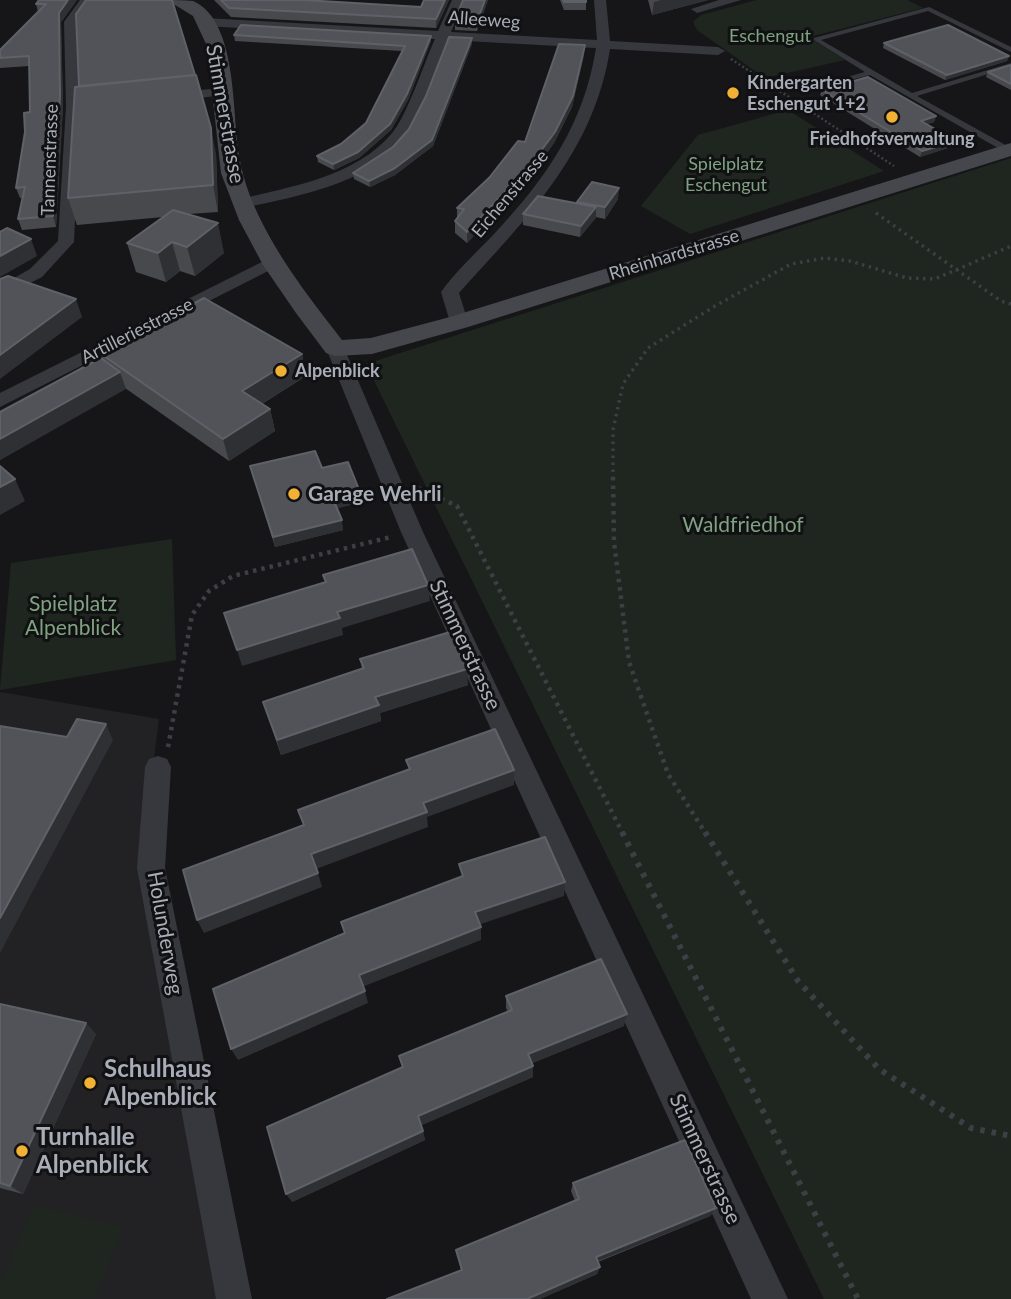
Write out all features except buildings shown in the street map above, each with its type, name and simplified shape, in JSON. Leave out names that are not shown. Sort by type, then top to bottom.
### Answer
[{"type":"street","name":"Tannenstrasse","points":[[0,293],[36,273],[66,243],[79,105],[70,22],[86,0]]},
{"type":"street","points":[[243,203],[334,179],[364,165],[386,149],[401,132],[458,0]]},
{"type":"street","name":"Eichenstrasse","points":[[459,322],[450,292],[543,189],[566,157],[586,119],[604,45],[600,0]]},
{"type":"street","points":[[697,9],[736,0]]},
{"type":"street","name":"Stimmerstrasse","points":[[184,1],[198,12],[205,22],[218,59],[227,146],[243,203],[274,261],[335,348],[418,544],[770,1299]]},
{"type":"street","name":"Alleeweg","points":[[205,22],[718,51]]},
{"type":"street","points":[[154,98],[222,92]]},
{"type":"street","name":"Rheinhardstrasse","points":[[335,348],[372,346],[459,322],[1009,149]]},
{"type":"street","name":"Artilleriestrasse","points":[[0,401],[274,261]]},
{"type":"street","name":"Holunderweg","points":[[159,767],[151,868],[234,1299]]},
{"type":"lane","points":[[1009,149],[910,96],[816,38],[929,9],[1011,50]]},
{"type":"lane","points":[[910,96],[1011,65]]},
{"type":"lane","points":[[815,87],[871,73]]},
{"type":"path","points":[[718,51],[916,180]]},
{"type":"path","points":[[855,198],[1002,301],[1011,304]]},
{"type":"path","points":[[1011,246],[935,279],[907,278],[850,261],[825,258],[791,264],[715,306],[648,348],[623,384],[613,430],[614,542],[629,662],[668,774],[798,981],[879,1069],[971,1128],[1011,1136]]},
{"type":"path","points":[[389,474],[457,506],[858,1299]]},
{"type":"path","points":[[159,767],[171,742],[192,615],[200,599],[217,584],[233,576],[386,538]]},
{"type":"shaded area","name":"Schulhaus Alpenblick","points":[[0,692],[159,719],[140,868],[220,1299],[0,1299]]},
{"type":"green space","name":"Eschengut","points":[[757,0],[907,0],[923,8],[809,37],[845,60],[765,78],[697,30],[693,22],[701,15]]},
{"type":"green space","name":"Spielplatz Eschengut","points":[[788,110],[884,171],[690,234],[641,206],[698,135]]},
{"type":"green space","name":"Waldfriedhof","points":[[1011,158],[1011,1299],[824,1299],[366,364]]},
{"type":"green space","name":"Spielplatz Alpenblick","points":[[172,539],[176,660],[0,690],[11,563]]},
{"type":"green space","points":[[34,1205],[123,1227],[95,1299],[0,1299],[0,1283]]},
{"type":"place","name":"Kindergarten Eschengut 1+2","points":[[733,93]]},
{"type":"place","name":"Friedhofsverwaltung","points":[[892,117]]},
{"type":"place","name":"Alpenblick","points":[[281,371]]},
{"type":"place","name":"Garage Wehrli","points":[[294,494]]},
{"type":"place","name":"Schulhaus Alpenblick","points":[[90,1083]]},
{"type":"place","name":"Turnhalle Alpenblick","points":[[22,1151]]}]
